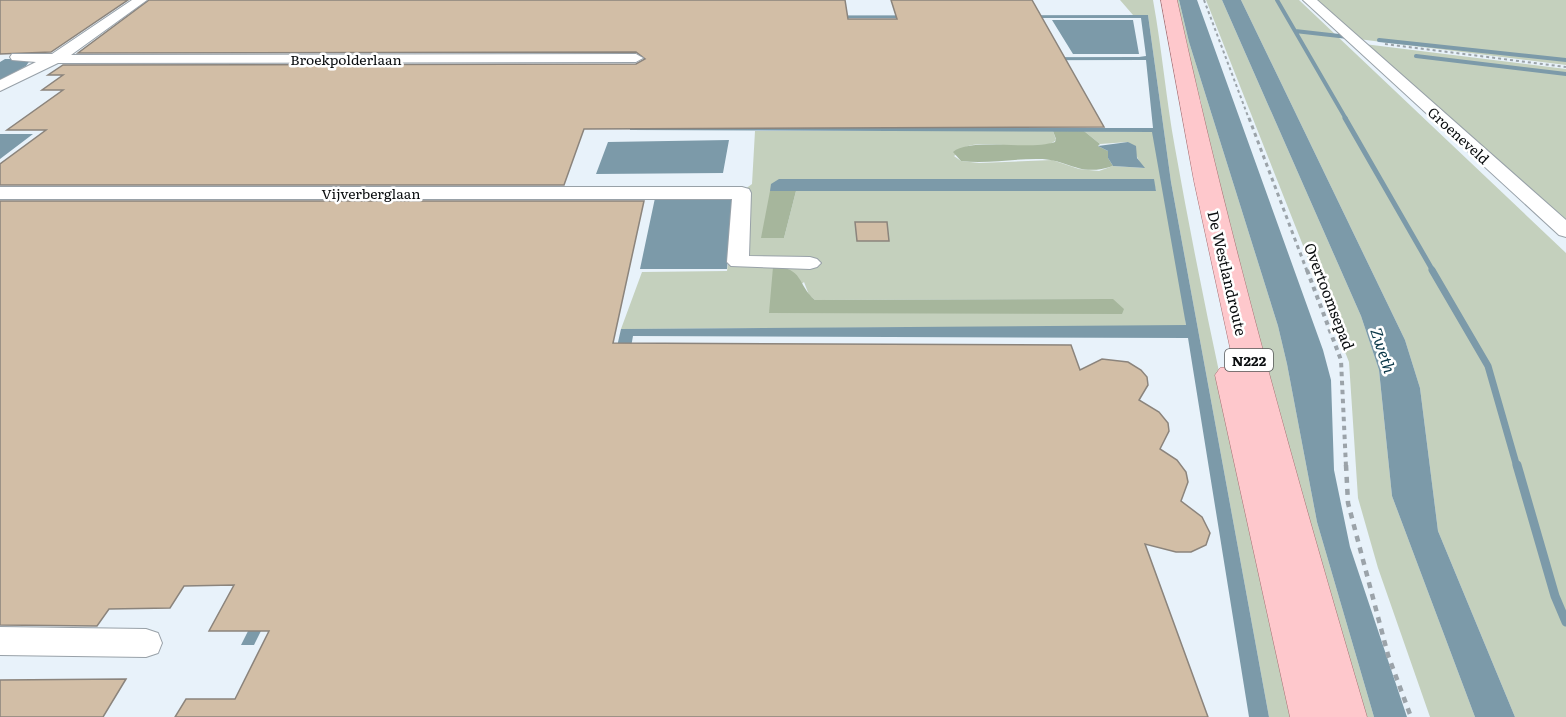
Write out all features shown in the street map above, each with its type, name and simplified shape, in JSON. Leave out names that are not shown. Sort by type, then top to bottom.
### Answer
[{"type":"main road","name":"De Westlandroute","points":[[1158,0],[1174,101],[1217,315],[1313,717]]},
{"type":"main road","name":"De Westlandroute","points":[[1169,0],[1188,103],[1238,318],[1344,717]]},
{"type":"street","name":"Broekpolderlaan","points":[[0,87],[55,59],[141,0]]},
{"type":"street","name":"Groeneveld","points":[[1309,0],[1566,231]]},
{"type":"street","points":[[17,57],[55,59]]},
{"type":"street","name":"Broekpolderlaan","points":[[55,59],[636,58]]},
{"type":"street","name":"Vijverberglaan","points":[[0,193],[742,193],[738,262],[810,263]]},
{"type":"street","points":[[0,641],[146,643]]},
{"type":"path","name":"Overtoomsepad","points":[[1204,0],[1341,360],[1348,503],[1388,654],[1411,717]]},
{"type":"path","points":[[1352,40],[1566,67]]},
{"type":"green space","points":[[1120,0],[1153,0],[1172,130],[1202,291],[1299,717],[1269,717],[1171,182],[1148,15],[1133,15]]},
{"type":"green space","points":[[1174,0],[1179,0],[1189,42],[1278,326],[1317,522],[1374,717],[1355,717],[1204,145],[1201,101],[1192,84]]},
{"type":"green space","points":[[1206,0],[1222,0],[1361,316],[1379,370],[1392,496],[1475,717],[1430,717],[1378,568],[1358,498],[1349,362]]},
{"type":"green space","points":[[1241,0],[1299,0],[1566,253],[1566,717],[1515,717],[1438,531],[1420,388],[1405,340]]},
{"type":"green space","points":[[1315,0],[1566,0],[1566,65],[1358,39]]},
{"type":"green space","points":[[1364,44],[1566,69],[1566,229]]},
{"type":"green space","points":[[755,131],[1053,131],[1056,140],[1048,144],[1026,147],[975,144],[966,147],[954,156],[961,161],[979,163],[1052,160],[1079,169],[1099,171],[1113,166],[1144,168],[1128,142],[1100,144],[1084,131],[1153,132],[1179,255],[1186,326],[621,329],[642,272],[727,271],[737,195],[752,184]],"holes":[[[779,179],[1153,179],[1156,191],[796,191],[784,238]],[[804,282],[809,295],[815,300],[1112,299],[769,312]]]},
{"type":"green space","points":[[1053,131],[1084,131],[1100,144],[1098,146],[1108,151],[1108,158],[1113,166],[1090,170],[1047,160],[961,161],[953,152],[973,145],[1030,145],[1055,142]]},
{"type":"green space","points":[[770,191],[796,191],[784,238],[761,238]]},
{"type":"green space","points":[[773,267],[795,273],[815,300],[1113,299],[1124,309],[1122,314],[769,313]]},
{"type":"water","points":[[1179,0],[1197,0],[1323,350],[1331,380],[1334,470],[1350,547],[1407,717],[1374,717],[1317,522],[1278,326],[1189,42]]},
{"type":"water","name":"Zweth","points":[[1222,0],[1241,0],[1405,340],[1420,388],[1438,531],[1515,717],[1475,717],[1392,496],[1379,370],[1361,316]]},
{"type":"water","points":[[1148,15],[1171,182],[1269,717],[1249,717],[1188,338],[633,336],[614,443],[356,440],[254,645],[241,645],[347,434],[0,422],[600,421],[621,329],[1186,325],[1152,132],[630,130],[630,128],[1153,128],[1146,60],[706,61],[705,58],[1139,57],[1146,56],[1141,18],[124,18],[128,16]]},
{"type":"water","points":[[1052,20],[1133,20],[1139,54],[1073,54]]},
{"type":"water","points":[[5,59],[31,59],[26,66],[0,80],[0,62]]},
{"type":"water","points":[[0,134],[33,134],[0,159]]},
{"type":"water","points":[[729,140],[723,173],[596,174],[608,142]]},
{"type":"water","points":[[1128,142],[1136,146],[1137,158],[1145,168],[1113,166],[1108,158],[1108,151],[1098,146]]},
{"type":"water","points":[[779,179],[1154,179],[1156,191],[770,191],[771,184]]},
{"type":"water","points":[[655,198],[733,198],[727,269],[640,269]]},
{"type":"building","points":[[0,0],[128,0],[51,52],[0,54]]},
{"type":"building","points":[[149,0],[845,0],[848,19],[897,19],[891,0],[1032,0],[1104,127],[584,129],[564,185],[0,185],[0,164],[46,130],[7,130],[63,90],[42,90],[63,75],[48,75],[63,65],[636,64],[645,59],[636,52],[78,53]]},
{"type":"building","points":[[0,201],[644,201],[613,343],[1071,345],[1080,370],[1102,359],[1128,362],[1147,377],[1148,385],[1139,400],[1159,412],[1168,423],[1169,431],[1160,449],[1177,460],[1186,472],[1188,482],[1181,501],[1202,517],[1210,533],[1206,545],[1191,552],[1176,552],[1145,544],[1208,717],[175,717],[186,699],[235,699],[269,631],[209,631],[234,585],[184,586],[170,608],[109,609],[97,626],[0,625]]},
{"type":"building","points":[[855,222],[887,222],[889,241],[857,241]]},
{"type":"building","points":[[126,679],[103,717],[0,717],[0,680]]},
{"type":"waterway","points":[[1277,0],[1346,119]]},
{"type":"waterway","points":[[1295,31],[1348,37]]},
{"type":"waterway","points":[[1379,40],[1566,60]]},
{"type":"waterway","points":[[1416,56],[1566,74]]},
{"type":"waterway","points":[[1345,118],[1433,271]]},
{"type":"waterway","points":[[1432,270],[1488,366],[1517,467]]},
{"type":"waterway","points":[[1517,465],[1555,596],[1566,622]]}]
